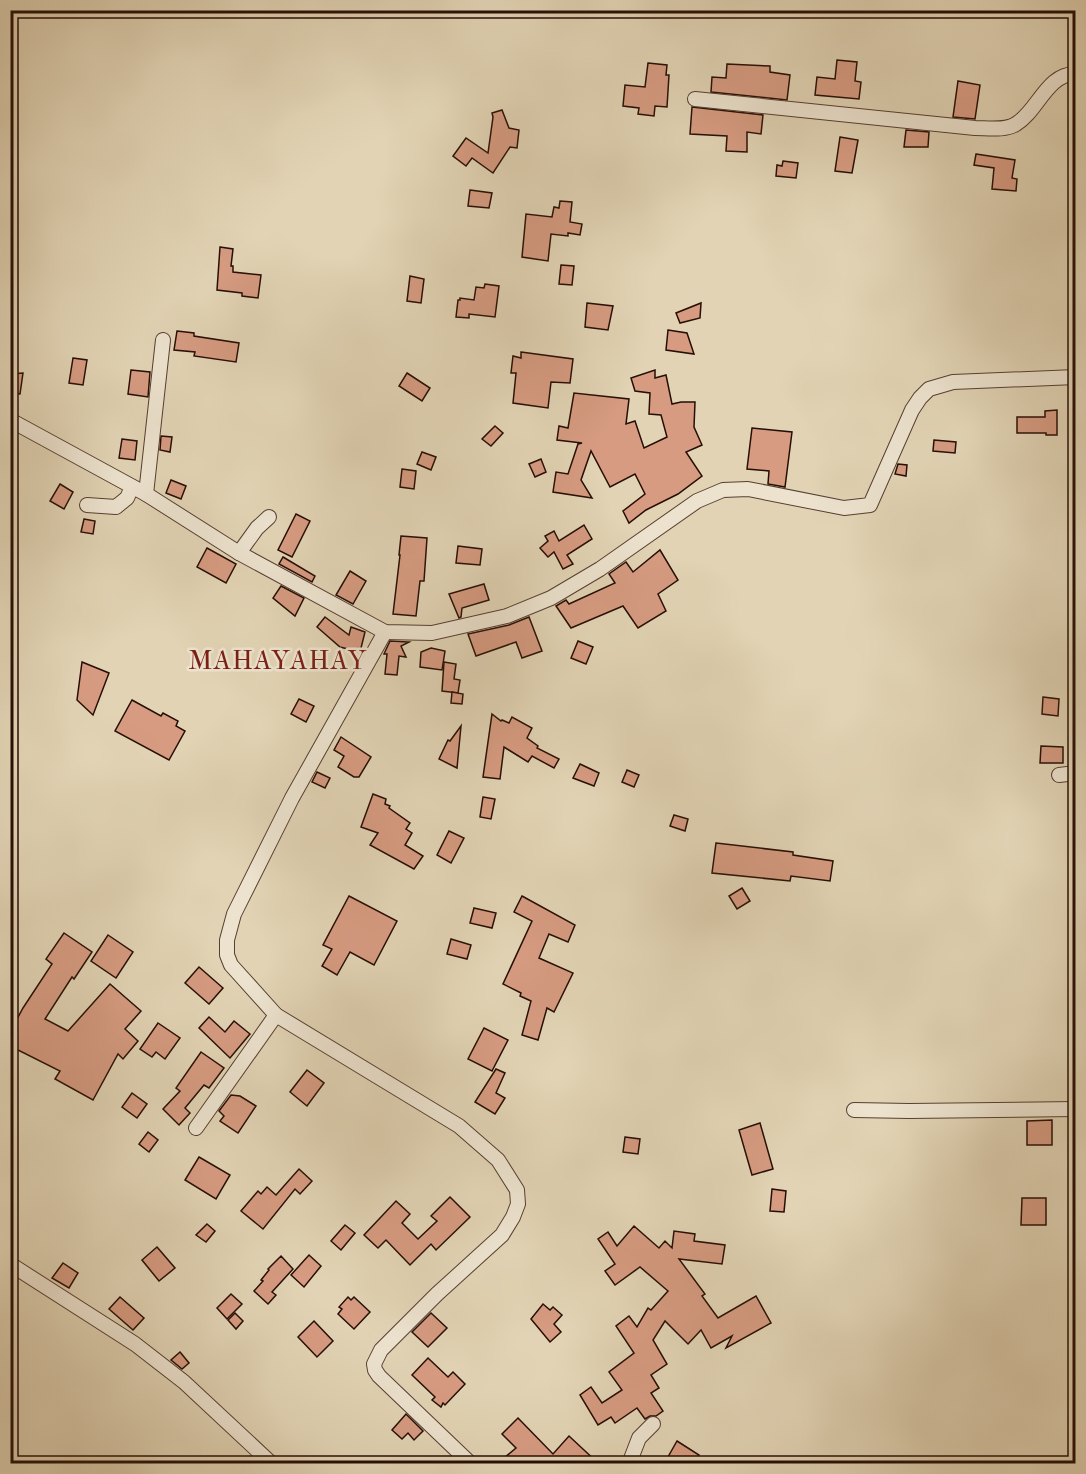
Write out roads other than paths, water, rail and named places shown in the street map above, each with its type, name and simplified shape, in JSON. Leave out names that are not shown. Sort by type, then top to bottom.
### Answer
[{"type":"street","points":[[695,99],[975,128],[997,128],[1014,125],[1025,117],[1055,81],[1064,75],[1076,74]]},
{"type":"street","points":[[146,494],[163,340]]},
{"type":"street","points":[[10,420],[146,494],[239,553],[385,632],[432,633],[507,616],[550,598],[600,569],[697,501],[723,490],[748,489],[844,507],[870,505],[912,410],[929,389],[953,382],[1076,377]]},
{"type":"street","points":[[87,505],[116,507],[127,498],[132,486]]},
{"type":"street","points":[[239,553],[257,528],[269,517]]},
{"type":"street","points":[[385,632],[292,798],[234,914],[228,933],[226,955],[231,965],[276,1015],[459,1126],[498,1160],[517,1190],[516,1211],[501,1235],[381,1350],[374,1364],[379,1376],[471,1464]]},
{"type":"street","points":[[1059,775],[1076,773]]},
{"type":"street","points":[[196,1128],[276,1015]]},
{"type":"street","points":[[854,1110],[1076,1109]]},
{"type":"street","points":[[10,1264],[135,1344],[184,1382],[272,1464]]},
{"type":"street","points":[[629,1464],[639,1438],[653,1424]]},
{"type":"district","name":"MAHAYAHAY","points":[[278,660]]}]
